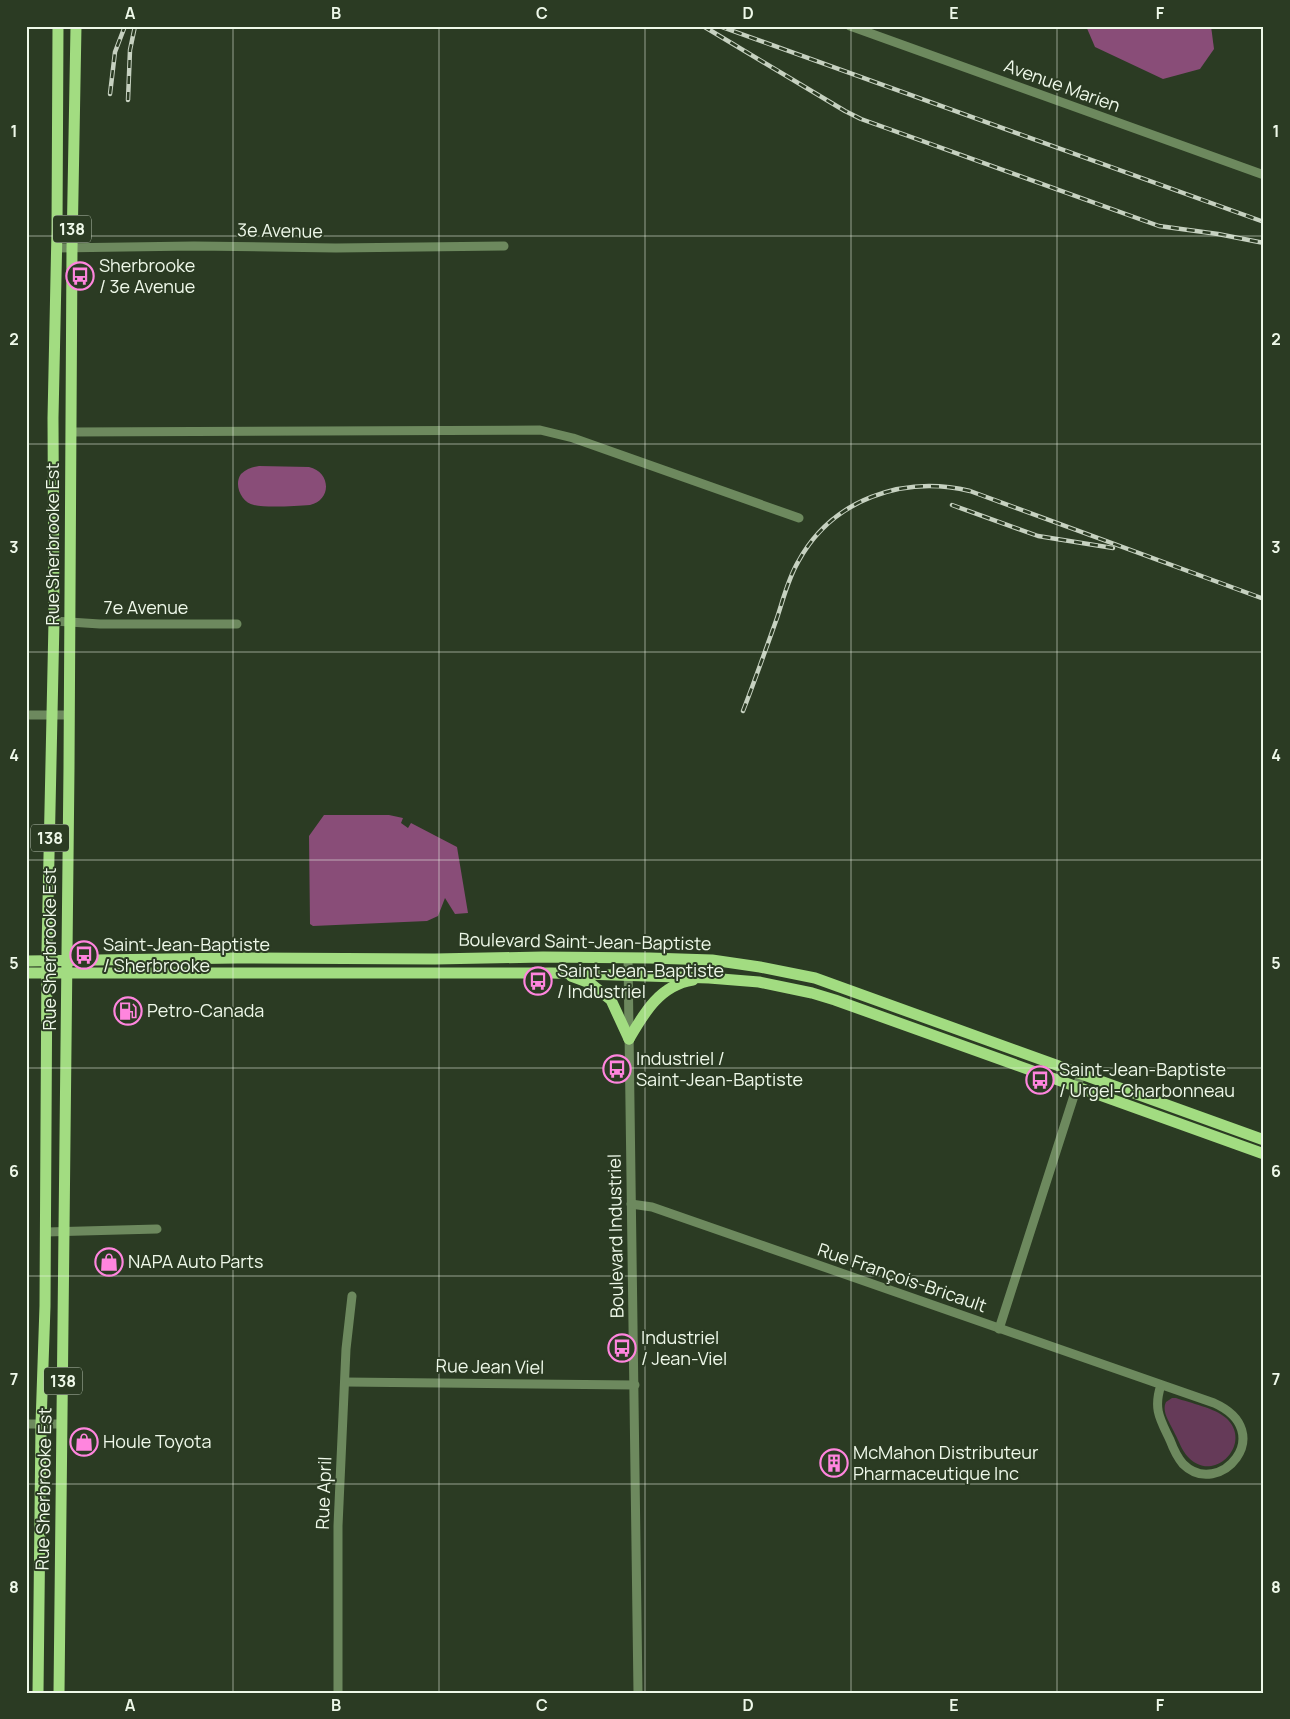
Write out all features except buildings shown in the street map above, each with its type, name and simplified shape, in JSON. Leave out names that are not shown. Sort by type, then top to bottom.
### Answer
[{"type":"main road","name":"Rue Sherbrooke Est","points":[[38,1693],[41,1424],[46,1232],[47,960],[54,621],[53,432],[58,26]]},
{"type":"main road","name":"Rue Sherbrooke Est","points":[[59,1693],[69,828],[72,249],[76,26]]},
{"type":"main road","points":[[53,432],[71,432]]},
{"type":"main road","points":[[53,530],[70,530]]},
{"type":"main road","points":[[54,570],[70,568]]},
{"type":"main road","points":[[50,826],[69,828]]},
{"type":"main road","name":"Boulevard Saint-Jean-Baptiste","points":[[26,961],[543,957],[712,960],[814,978],[1264,1140]]},
{"type":"main road","points":[[237,958],[238,973]]},
{"type":"main road","points":[[278,958],[278,973]]},
{"type":"main road","points":[[435,959],[435,973]]},
{"type":"main road","name":"Boulevard Saint-Jean-Baptiste","points":[[26,973],[552,973],[628,974],[758,982],[835,1000],[1264,1154]]},
{"type":"main road","points":[[552,973],[573,976],[590,983],[611,1000],[629,1039]]},
{"type":"main road","points":[[629,1039],[645,1010],[657,998],[672,987],[689,981],[708,978]]},
{"type":"main road","points":[[47,1135],[66,1136]]},
{"type":"main road","points":[[45,1306],[63,1306]]},
{"type":"main road","points":[[44,1362],[63,1362]]},
{"type":"main road","points":[[39,1654],[60,1654]]},
{"type":"street","name":"Avenue Marien","points":[[850,26],[1264,175]]},
{"type":"street","name":"3e Avenue","points":[[56,248],[504,246]]},
{"type":"street","points":[[71,432],[540,430],[573,438],[799,518]]},
{"type":"street","name":"7e Avenue","points":[[54,621],[100,624],[237,624]]},
{"type":"street","points":[[26,715],[69,715]]},
{"type":"street","name":"Boulevard Industriel","points":[[628,958],[638,1693]]},
{"type":"street","points":[[999,1329],[1081,1074]]},
{"type":"street","name":"Rue François-Bricault","points":[[631,1204],[652,1207],[1214,1403],[1226,1408],[1235,1417],[1240,1426],[1243,1442],[1239,1454],[1232,1464],[1220,1471],[1203,1474],[1193,1471],[1183,1464],[1176,1454],[1158,1412],[1157,1404],[1161,1385]]},
{"type":"street","points":[[46,1232],[157,1229]]},
{"type":"street","name":"Rue April","points":[[338,1693],[338,1526],[346,1350],[352,1296]]},
{"type":"street","name":"Rue Jean Viel","points":[[345,1382],[635,1385]]},
{"type":"street","points":[[26,1424],[62,1424]]},
{"type":"shaded area","points":[[1086,26],[1211,26],[1214,49],[1200,69],[1163,79],[1095,47]]},
{"type":"shaded area","points":[[259,466],[309,467],[322,474],[326,486],[325,492],[322,498],[310,505],[266,506],[250,504],[240,493],[238,488],[239,478],[245,471]]},
{"type":"shaded area","points":[[324,815],[389,815],[403,818],[401,823],[408,828],[411,823],[457,847],[468,913],[455,914],[445,898],[438,916],[427,921],[313,926],[310,924],[309,836]]},
{"type":"shaded area","points":[[1176,1398],[1221,1414],[1233,1428],[1236,1439],[1233,1449],[1219,1464],[1209,1466],[1198,1464],[1188,1457],[1182,1449],[1165,1410],[1166,1402]]},
{"type":"railway","points":[[110,94],[115,52],[125,26]]},
{"type":"railway","points":[[128,100],[130,50],[135,26]]},
{"type":"railway","points":[[703,26],[861,119],[1159,226],[1218,234],[1264,243]]},
{"type":"railway","points":[[719,26],[1264,222]]},
{"type":"railway","points":[[743,711],[791,575],[812,540],[830,522],[850,508],[872,497],[895,490],[920,486],[970,491],[1264,599]]},
{"type":"railway","points":[[952,505],[1038,536],[1113,548]]},
{"type":"place","name":"Sherbrooke / 3e Avenue","points":[[80,276]]},
{"type":"place","name":"Saint-Jean-Baptiste / Sherbrooke","points":[[84,955]]},
{"type":"place","name":"Saint-Jean-Baptiste / Industriel","points":[[538,981]]},
{"type":"place","name":"Petro-Canada","points":[[128,1011]]},
{"type":"place","name":"Industriel / Saint-Jean-Baptiste","points":[[617,1069]]},
{"type":"place","name":"Saint-Jean-Baptiste / Urgel-Charbonneau","points":[[1040,1080]]},
{"type":"place","name":"NAPA Auto Parts","points":[[109,1262]]},
{"type":"place","name":"Industriel / Jean-Viel","points":[[622,1348]]},
{"type":"place","name":"Houle Toyota","points":[[84,1442]]},
{"type":"place","name":"McMahon Distributeur Pharmaceutique Inc","points":[[834,1463]]}]
